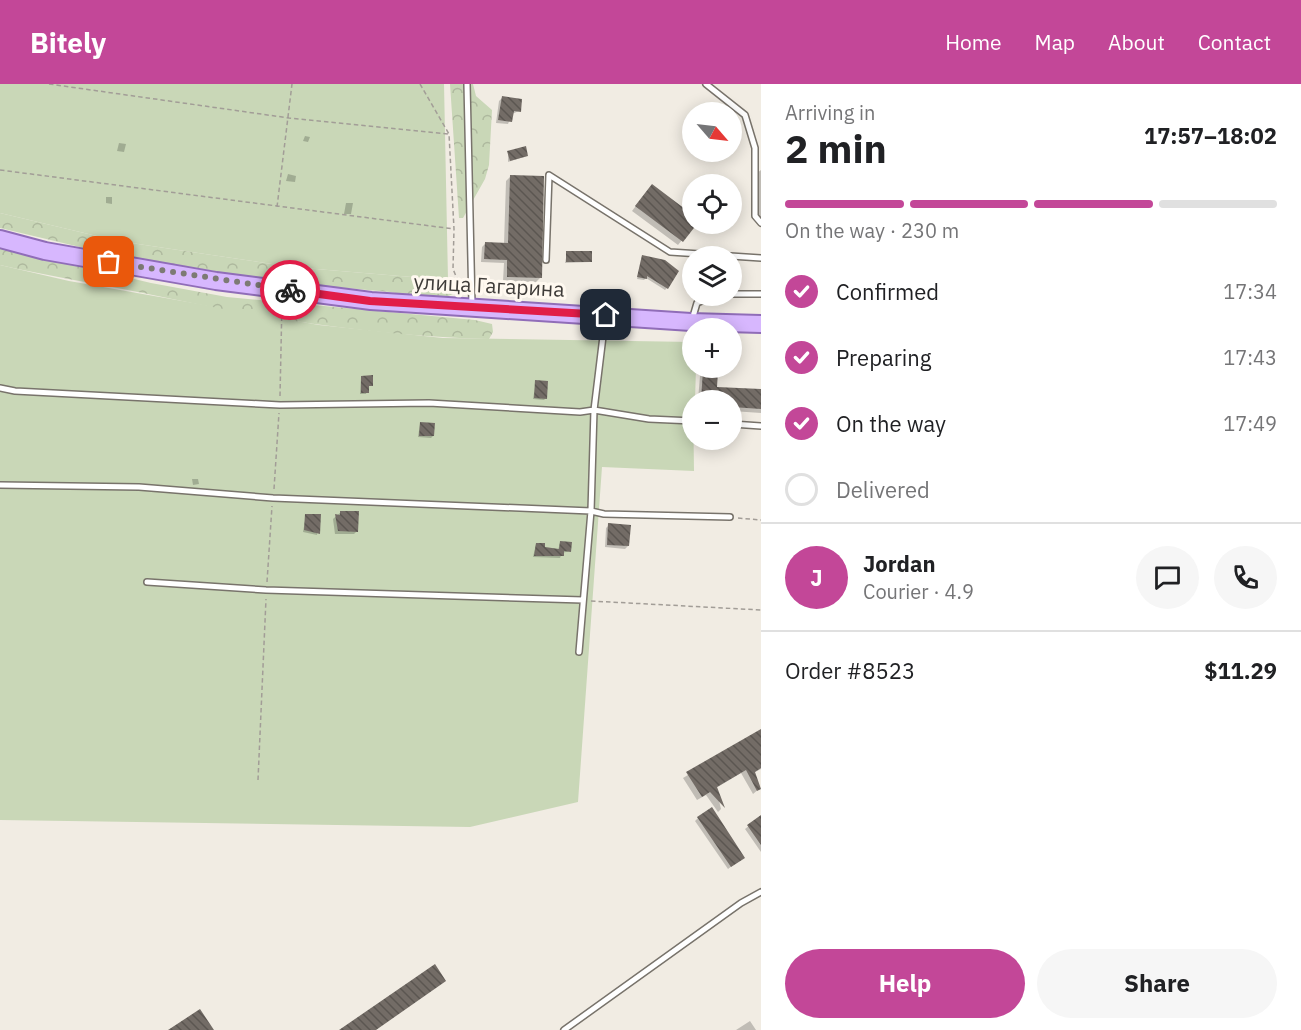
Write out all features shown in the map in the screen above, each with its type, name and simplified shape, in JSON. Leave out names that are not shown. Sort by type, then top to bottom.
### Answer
[{"type":"main road","name":"улица Гагарина","points":[[0,239],[45,251],[216,281],[370,301],[472,300],[682,321]]},
{"type":"main road","name":"улица Гагарина","points":[[742,323],[761,324]]},
{"type":"lane","points":[[467,84],[472,300]]},
{"type":"lane","points":[[706,84],[746,115],[755,148],[755,216],[761,223]]},
{"type":"lane","points":[[546,260],[549,175],[670,252],[761,258]]},
{"type":"lane","points":[[742,294],[761,294]]},
{"type":"lane","points":[[579,652],[591,511],[594,410],[606,315]]},
{"type":"lane","points":[[0,388],[15,391],[280,405],[429,403],[580,412],[594,410],[649,419],[682,420]]},
{"type":"lane","points":[[742,425],[761,426]]},
{"type":"lane","points":[[0,485],[139,487],[273,498],[591,511],[613,515],[730,517]]},
{"type":"lane","points":[[147,582],[266,590],[583,600]]},
{"type":"lane","points":[[564,1030],[741,903],[761,892]]},
{"type":"path","points":[[49,84],[289,118],[449,134]]},
{"type":"path","points":[[277,207],[292,84]]},
{"type":"path","points":[[420,84],[449,134],[454,229],[453,269],[460,286],[472,300]]},
{"type":"path","points":[[0,170],[454,229]]},
{"type":"path","points":[[258,780],[266,590],[280,405],[282,289]]},
{"type":"path","points":[[730,517],[761,520]]},
{"type":"path","points":[[583,600],[761,610]]},
{"type":"green space","points":[[0,84],[444,84],[448,280],[292,267],[118,241],[0,213]]},
{"type":"green space","points":[[450,84],[473,84],[476,96],[492,110],[489,165],[485,179],[463,218],[459,218]]},
{"type":"green space","points":[[0,213],[118,241],[292,267],[448,280],[460,286],[462,290],[439,300],[390,292],[280,282],[101,252],[0,228]]},
{"type":"green space","points":[[0,247],[151,283],[227,297],[475,320],[492,324],[493,332],[489,339],[402,334],[315,324],[228,310],[0,265]]},
{"type":"green space","points":[[0,265],[69,281],[319,325],[443,338],[682,342],[682,378],[696,378],[695,390],[682,390],[682,450],[694,450],[694,471],[602,467],[578,802],[470,827],[0,820]]},
{"type":"building","points":[[502,96],[522,99],[521,112],[514,111],[512,122],[498,120]]},
{"type":"building","points":[[526,146],[528,156],[510,161],[507,151]]},
{"type":"building","points":[[510,175],[544,176],[542,278],[507,277],[507,260],[484,259],[485,242],[508,243]]},
{"type":"building","points":[[652,184],[682,207],[682,234],[689,234],[683,242],[635,206]]},
{"type":"building","points":[[566,251],[592,251],[592,262],[566,262]]},
{"type":"building","points":[[642,255],[665,260],[679,271],[668,289],[647,276],[647,279],[637,277]]},
{"type":"building","points":[[373,375],[373,386],[369,386],[369,393],[361,393],[361,376]]},
{"type":"building","points":[[702,378],[718,378],[717,387],[761,389],[761,409],[742,408],[742,390],[702,390]]},
{"type":"building","points":[[535,380],[548,381],[547,399],[534,398]]},
{"type":"building","points":[[420,422],[435,423],[434,436],[419,436]]},
{"type":"building","points":[[340,511],[359,511],[358,532],[338,531],[335,514],[340,515]]},
{"type":"building","points":[[305,514],[321,514],[320,534],[304,530]]},
{"type":"building","points":[[608,523],[631,525],[629,546],[607,545]]},
{"type":"building","points":[[560,541],[572,542],[571,552],[564,551],[564,556],[534,556],[536,543],[545,543],[545,547],[559,549]]},
{"type":"building","points":[[761,729],[761,768],[755,772],[761,789],[757,791],[746,770],[717,787],[725,808],[710,792],[702,797],[686,772]]},
{"type":"building","points":[[712,807],[745,858],[731,867],[697,817]]},
{"type":"building","points":[[761,815],[761,845],[747,825]]},
{"type":"building","points":[[435,964],[446,981],[376,1030],[339,1030]]},
{"type":"building","points":[[200,1009],[214,1030],[168,1030]]},
{"type":"way so far","points":[[109,262],[216,281],[290,290]]},
{"type":"route","points":[[290,290],[370,301],[606,315]]}]
